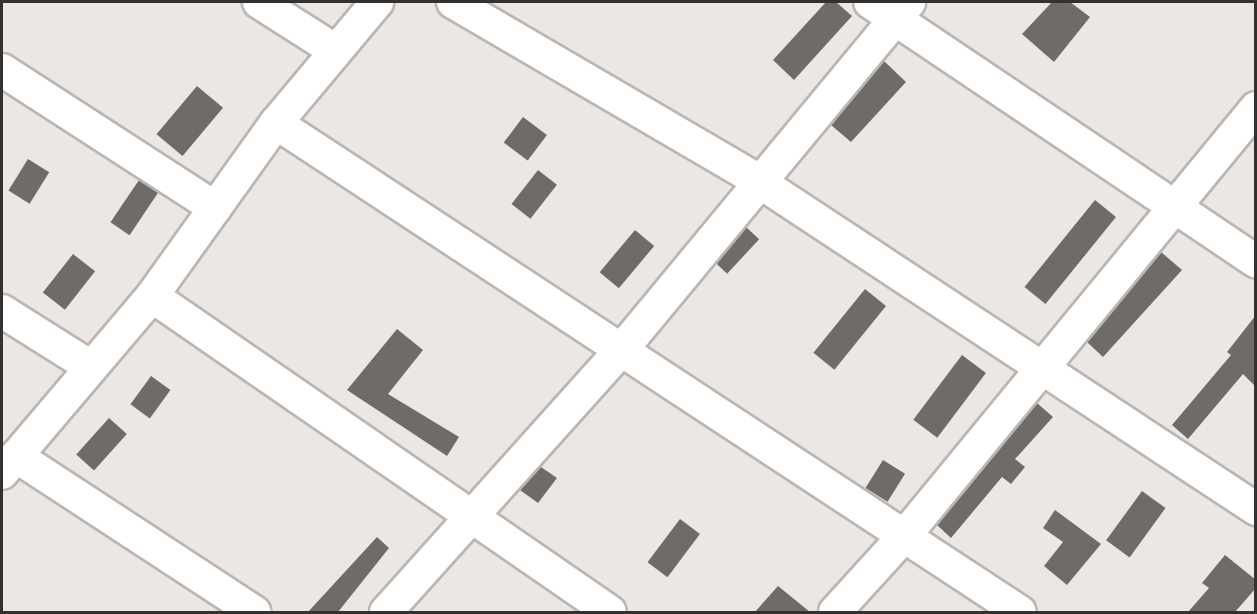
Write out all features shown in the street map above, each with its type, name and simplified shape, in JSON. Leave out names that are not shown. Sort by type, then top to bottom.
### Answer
[{"type":"street","points":[[259,2],[336,51]]},
{"type":"street","points":[[254,612],[9,465],[152,296],[276,123],[377,2]]},
{"type":"street","points":[[453,2],[761,183],[1256,509]]},
{"type":"street","points":[[386,612],[623,348],[761,183],[892,7],[1174,206],[1256,261]]},
{"type":"street","points":[[2,70],[215,208]]},
{"type":"street","points":[[835,612],[906,534],[1039,366],[1256,108]]},
{"type":"street","points":[[276,123],[906,534],[1020,612]]},
{"type":"street","points":[[152,296],[610,612]]},
{"type":"street","points":[[2,310],[92,367]]},
{"type":"building","points":[[826,2],[836,2],[852,16],[794,80],[773,60]]},
{"type":"building","points":[[1052,2],[1070,2],[1090,17],[1054,62],[1022,34]]},
{"type":"building","points":[[884,61],[906,82],[851,142],[831,125]]},
{"type":"building","points":[[197,86],[223,108],[183,156],[157,134]]},
{"type":"building","points":[[523,117],[547,135],[528,161],[504,143]]},
{"type":"building","points":[[28,159],[49,172],[30,204],[8,190]]},
{"type":"building","points":[[538,170],[557,185],[530,219],[512,204]]},
{"type":"building","points":[[139,180],[158,193],[130,235],[110,222]]},
{"type":"building","points":[[1095,200],[1116,217],[1045,304],[1025,287]]},
{"type":"building","points":[[746,227],[759,239],[727,274],[714,261]]},
{"type":"building","points":[[635,230],[654,246],[619,288],[600,272]]},
{"type":"building","points":[[1161,252],[1182,270],[1103,357],[1087,342]]},
{"type":"building","points":[[73,254],[95,271],[65,310],[43,293]]},
{"type":"building","points":[[865,289],[886,306],[834,370],[813,353]]},
{"type":"building","points":[[1256,315],[1256,387],[1243,374],[1188,439],[1172,425],[1231,355],[1227,352]]},
{"type":"building","points":[[397,329],[423,350],[388,394],[459,437],[447,456],[347,390]]},
{"type":"building","points":[[962,355],[986,373],[937,438],[913,420]]},
{"type":"building","points":[[151,376],[170,390],[150,418],[130,404]]},
{"type":"building","points":[[1037,403],[1053,417],[1015,459],[1025,467],[1011,484],[1002,477],[951,538],[937,525]]},
{"type":"building","points":[[109,418],[127,434],[94,470],[76,454]]},
{"type":"building","points":[[883,460],[905,474],[888,502],[866,488]]},
{"type":"building","points":[[541,467],[557,478],[538,503],[520,490]]},
{"type":"building","points":[[1142,491],[1165,508],[1130,557],[1106,540]]},
{"type":"building","points":[[1055,510],[1101,544],[1067,585],[1044,566],[1063,542],[1043,528]]},
{"type":"building","points":[[680,519],[700,534],[667,577],[648,562]]},
{"type":"building","points":[[377,537],[389,548],[338,612],[308,612]]},
{"type":"building","points":[[1225,555],[1256,580],[1256,588],[1235,612],[1188,612],[1209,588],[1202,583]]},
{"type":"building","points":[[778,586],[810,612],[755,612]]}]
